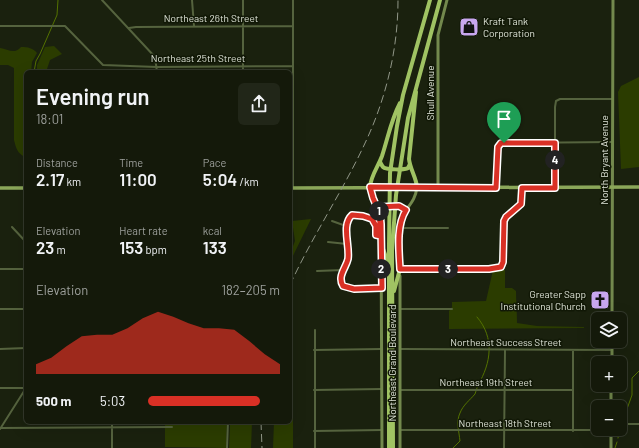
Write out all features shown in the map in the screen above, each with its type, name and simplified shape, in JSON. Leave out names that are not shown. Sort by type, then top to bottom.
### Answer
[{"type":"highway","points":[[389,448],[390,173],[403,95],[430,0]]},
{"type":"highway","points":[[393,448],[393,238],[399,174],[408,118],[416,83],[440,0]]},
{"type":"highway","points":[[416,83],[409,159],[417,180],[417,187]]},
{"type":"highway","points":[[370,187],[373,174],[380,161],[394,114],[403,95]]},
{"type":"highway","points":[[380,161],[382,166],[388,169],[408,168],[410,164]]},
{"type":"highway","points":[[381,243],[389,264]]},
{"type":"highway","points":[[392,297],[400,269]]},
{"type":"main road","points":[[292,188],[639,187]]},
{"type":"main road","points":[[0,188],[24,188]]},
{"type":"street","points":[[102,0],[155,57],[157,67]]},
{"type":"street","points":[[192,0],[194,26]]},
{"type":"street","points":[[243,0],[243,70]]},
{"type":"street","points":[[292,86],[293,0]]},
{"type":"street","name":"Shull Avenue","points":[[438,187],[438,35],[447,0]]},
{"type":"street","name":"North Bryant Avenue","points":[[612,312],[613,0]]},
{"type":"street","name":"Northeast 25th Street","points":[[0,26],[65,26],[103,65],[157,67],[293,66]]},
{"type":"street","name":"Northeast 26th Street","points":[[129,28],[194,26],[293,26]]},
{"type":"street","points":[[555,188],[556,101],[560,99],[612,99]]},
{"type":"street","points":[[496,188],[499,144],[612,142]]},
{"type":"street","name":"Northeast Grand Boulevard","points":[[370,187],[373,198],[378,207],[381,236],[382,448]]},
{"type":"street","name":"Northeast Grand Boulevard","points":[[400,448],[400,228],[401,220],[415,197],[417,187]]},
{"type":"street","points":[[400,269],[489,269],[501,267],[503,262],[504,221],[506,217],[521,204],[522,188]]},
{"type":"street","points":[[378,207],[399,206],[406,210]]},
{"type":"street","points":[[381,236],[376,235],[376,226],[372,219],[352,215],[348,218],[348,260],[341,278],[343,286],[354,289],[382,288]]},
{"type":"street","points":[[332,221],[347,226]]},
{"type":"street","points":[[12,227],[24,240]]},
{"type":"street","points":[[400,228],[448,228]]},
{"type":"street","points":[[328,242],[347,244]]},
{"type":"street","points":[[0,269],[24,269]]},
{"type":"street","points":[[317,271],[343,270]]},
{"type":"street","points":[[0,309],[24,309]]},
{"type":"street","points":[[400,309],[452,309]]},
{"type":"street","points":[[315,330],[315,448]]},
{"type":"street","points":[[0,349],[24,348]]},
{"type":"street","points":[[314,350],[382,349]]},
{"type":"street","name":"Northeast Success Street","points":[[400,350],[612,350]]},
{"type":"street","points":[[504,448],[505,350]]},
{"type":"street","points":[[573,350],[573,431]]},
{"type":"street","points":[[612,350],[612,356]]},
{"type":"street","points":[[0,388],[24,388]]},
{"type":"street","points":[[314,390],[382,390]]},
{"type":"street","name":"Northeast 19th Street","points":[[399,390],[573,390]]},
{"type":"street","points":[[0,428],[24,391]]},
{"type":"street","points":[[227,448],[228,424]]},
{"type":"street","points":[[627,424],[639,424]]},
{"type":"street","points":[[112,427],[112,448]]},
{"type":"street","points":[[0,428],[172,427]]},
{"type":"street","points":[[314,431],[382,430]]},
{"type":"street","name":"Northeast 18th Street","points":[[400,430],[591,431]]},
{"type":"street","points":[[611,436],[611,448]]},
{"type":"green space","points":[[54,46],[62,54],[50,60],[47,70],[37,70],[37,65],[45,47]]},
{"type":"green space","points":[[21,47],[26,47],[37,53],[32,62],[31,70],[24,70],[24,156],[17,150],[14,140],[14,68],[8,65],[0,65],[0,48],[11,51],[16,51]]},
{"type":"green space","points":[[639,77],[639,167],[621,169],[618,92],[621,86]]},
{"type":"green space","points":[[311,219],[292,258],[292,249],[295,241],[292,221]]},
{"type":"green space","points":[[493,270],[505,270],[505,288],[512,288],[516,291],[517,323],[537,326],[584,328],[449,329],[449,311],[452,307],[452,302],[486,301]]},
{"type":"green space","points":[[293,335],[293,448],[273,448],[274,424],[292,424]]},
{"type":"green space","points":[[165,424],[227,424],[226,448],[165,447]]},
{"type":"green space","points":[[230,424],[252,424],[251,448],[229,448]]},
{"type":"waterway","points":[[34,70],[36,61],[57,15],[58,0]]},
{"type":"waterway","points":[[453,448],[460,441],[458,423],[461,410],[475,394],[486,368],[488,359],[489,342],[487,333],[477,317]]},
{"type":"waterway","points":[[627,409],[632,395],[632,378],[639,371]]},
{"type":"waterway","points":[[615,448],[617,442]]},
{"type":"railway","points":[[292,281],[310,245],[354,166],[379,110],[392,64],[398,16],[398,0]]},
{"type":"railway","points":[[261,424],[262,448]]},
{"type":"place","name":"Kraft Tank Corporation","points":[[469,27]]},
{"type":"place","name":"Greater Sapp Institutional Church","points":[[600,300]]},
{"type":"route","points":[[504,143],[499,144],[498,147],[496,188],[370,187],[373,198],[378,207],[381,224],[381,236],[376,235],[376,226],[372,219],[352,215],[348,218],[348,260],[341,278],[341,283],[343,286],[354,289],[382,288],[381,224],[379,212],[378,207],[399,206],[406,210],[400,225],[400,269],[489,269],[501,267],[503,262],[504,221],[506,217],[521,204],[522,188],[555,188],[555,143],[504,143]]}]
